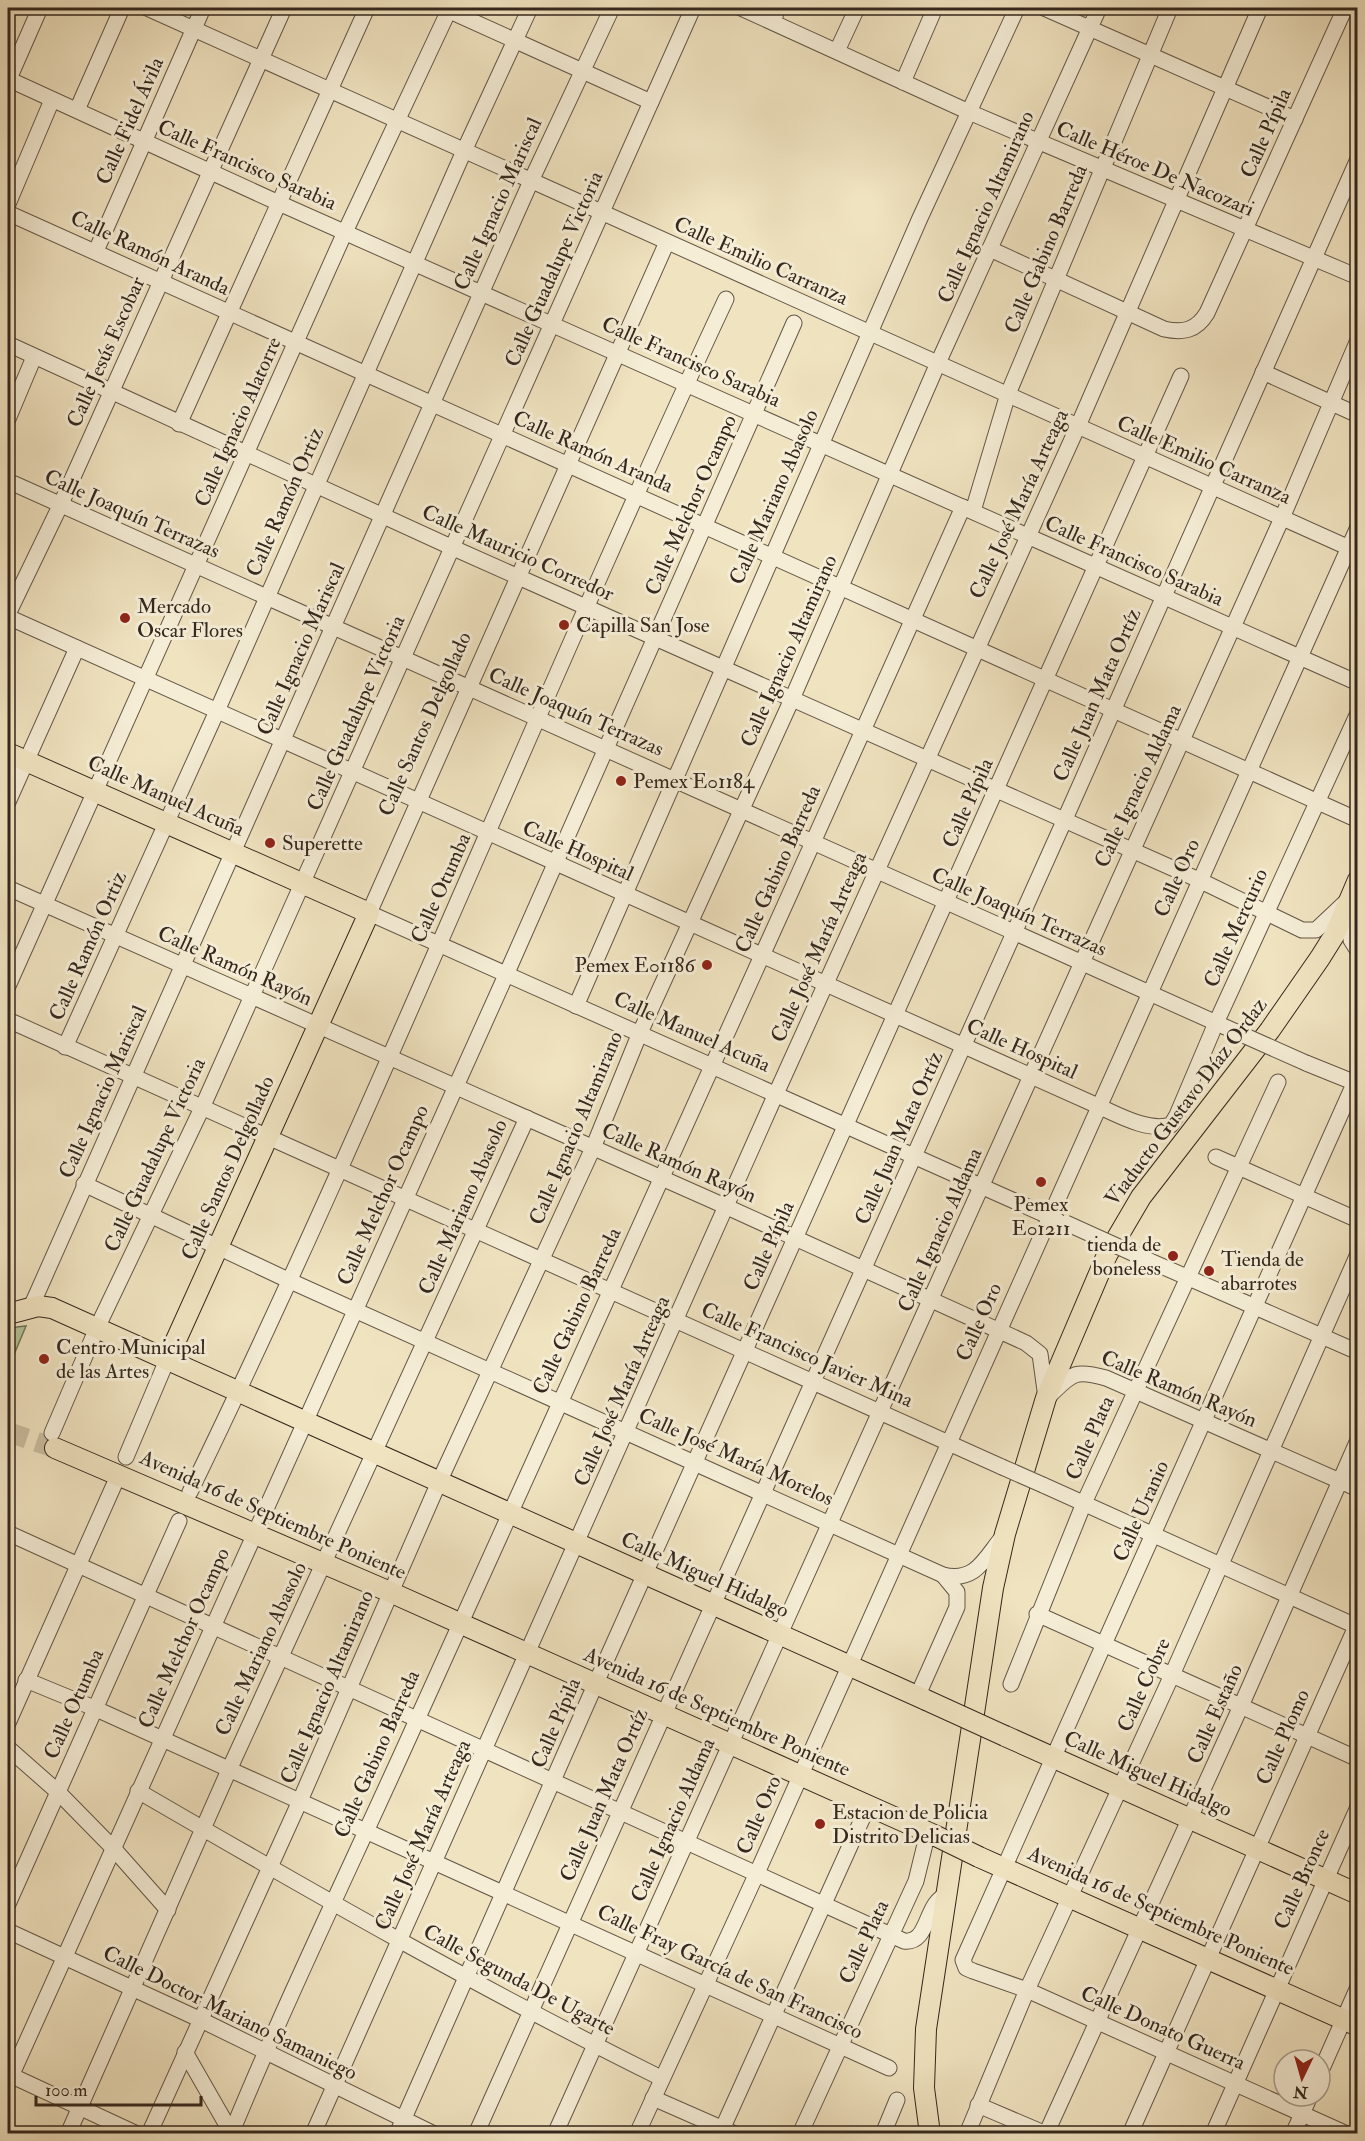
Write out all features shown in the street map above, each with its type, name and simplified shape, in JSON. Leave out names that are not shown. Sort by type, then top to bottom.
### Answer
[{"type":"main road","name":"Calle Manuel Acuña","points":[[16,756],[369,913]]},
{"type":"main road","name":"Viaducto Gustavo Díaz Ordaz","points":[[930,2133],[924,2088],[923,2057],[993,1588],[1005,1534],[1046,1398],[1075,1325],[1120,1230],[1141,1197],[1270,1030],[1314,967],[1335,934],[1354,889]]},
{"type":"main road","name":"Calle Santos Delgollado","points":[[167,1360],[369,913]]},
{"type":"main road","points":[[8,1314],[31,1307]]},
{"type":"main road","name":"Calle Miguel Hidalgo","points":[[31,1307],[52,1308],[98,1328],[1053,1759],[1358,1894]]},
{"type":"main road","name":"Avenida 16 de Septiembre Poniente","points":[[53,1441],[1350,2023]]},
{"type":"street","points":[[8,80],[40,8]]},
{"type":"street","points":[[77,110],[122,8]]},
{"type":"street","name":"Calle Emilio Carranza","points":[[147,8],[1353,550]]},
{"type":"street","name":"Calle Fidel Ávila","points":[[96,251],[142,141],[203,8]]},
{"type":"street","name":"Calle Jesús Escobar","points":[[8,616],[60,506],[284,8]]},
{"type":"street","points":[[179,424],[368,8]]},
{"type":"street","points":[[448,8],[651,102]]},
{"type":"street","name":"Calle Ignacio Alatorre","points":[[8,986],[147,680],[345,232],[448,8]]},
{"type":"street","name":"Calle Ramón Ortiz","points":[[65,1047],[217,711],[464,151],[530,8]]},
{"type":"street","name":"Calle Ignacio Mariscal","points":[[31,1307],[531,181],[612,8]]},
{"type":"street","name":"Calle Guadalupe Victoria","points":[[53,1441],[98,1328],[202,1108],[693,8]]},
{"type":"street","name":"Calle Héroe De Nacozari","points":[[741,8],[776,14],[837,51],[969,112],[1174,201],[1358,277]]},
{"type":"street","points":[[837,51],[857,8]]},
{"type":"street","points":[[903,82],[935,8]]},
{"type":"street","name":"Calle Mariano Abasolo","points":[[576,1006],[869,332],[1017,8]]},
{"type":"street","points":[[1044,8],[1225,86],[1295,119]]},
{"type":"street","name":"Calle Ignacio Altamirano","points":[[149,2133],[299,1803],[439,1482],[593,1148],[639,1035],[792,699],[889,473],[1099,8]]},
{"type":"street","name":"Calle Gabino Barreda","points":[[231,2133],[264,2052],[763,956],[862,730],[968,509],[1008,394],[1170,8]]},
{"type":"street","name":"Calle José María Arteaga","points":[[313,2133],[926,758],[1078,426],[1174,201],[1260,8]]},
{"type":"street","points":[[1347,8],[1358,11]]},
{"type":"street","name":"Calle Pípila","points":[[1127,312],[1164,329],[1185,331],[1201,323],[1347,8]]},
{"type":"street","name":"Calle Francisco Sarabia","points":[[8,80],[280,204],[618,352],[686,385],[821,442],[1028,537],[1358,683]]},
{"type":"street","points":[[8,204],[52,100]]},
{"type":"street","name":"Calle Juan Mata Ortíz","points":[[476,2133],[711,1604],[763,1494],[964,1046],[1358,159]]},
{"type":"street","name":"Calle Ramón Aranda","points":[[8,213],[841,585],[1356,819]]},
{"type":"street","name":"Calle Santos Delgollado","points":[[369,913],[517,576],[668,242]]},
{"type":"street","points":[[990,249],[1127,312]]},
{"type":"street","name":"Calle Otumba","points":[[190,1492],[238,1392],[440,944],[637,494],[726,299]]},
{"type":"street","name":"Calle Melchor Ocampo","points":[[9,2078],[506,975],[794,323]]},
{"type":"street","name":"Calle Ignacio Aldama","points":[[555,2133],[1233,628],[1358,340]]},
{"type":"street","name":"Calle Mauricio Corredor","points":[[8,344],[315,486],[1065,819],[1307,931],[1321,927],[1354,889]]},
{"type":"street","points":[[8,418],[34,357]]},
{"type":"street","points":[[1263,372],[1358,416]]},
{"type":"street","name":"Calle Pípila","points":[[400,2127],[844,1126],[897,1016],[1181,376]]},
{"type":"street","name":"Calle Joaquín Terrazas","points":[[8,481],[404,657],[674,779],[741,812],[1013,933],[1150,991],[1306,1063],[1356,1080]]},
{"type":"street","name":"Calle Oro","points":[[637,2133],[757,1873],[798,1776],[1299,657],[1353,550],[1358,526]]},
{"type":"street","name":"Calle Hospital","points":[[8,616],[1133,1121]]},
{"type":"street","points":[[8,801],[16,756],[77,648]]},
{"type":"street","name":"Calle Mercurio","points":[[1133,1121],[1163,1127],[1174,1122],[1358,713]]},
{"type":"street","name":"Calle Ramón Rayón","points":[[8,888],[727,1206],[1036,1348],[1040,1354],[1046,1398]]},
{"type":"street","points":[[1354,889],[1351,940],[1358,951]]},
{"type":"street","name":"Calle Manuel Acuña","points":[[369,913],[982,1188],[1256,1305],[1358,1352]]},
{"type":"street","name":"Calle Francisco Javier Mina","points":[[8,1020],[133,1078],[269,1136],[745,1349],[1290,1597],[1357,1625]]},
{"type":"street","name":"Calle Uranio","points":[[963,1964],[964,1953],[1356,1080]]},
{"type":"street","name":"Calle Plata","points":[[1011,1684],[1037,1614],[1084,1503],[1237,1166],[1278,1082]]},
{"type":"street","name":"Calle Mariano Abasolo","points":[[68,2133],[229,1770],[526,1118]]},
{"type":"street","points":[[1216,1157],[1358,1220]]},
{"type":"street","name":"Calle José María Morelos","points":[[84,1184],[288,1280],[943,1575]]},
{"type":"street","name":"Calle Cobre","points":[[966,2133],[1027,1990],[1172,1675],[1358,1254]]},
{"type":"street","name":"Calle Santos Delgollado","points":[[126,1457],[167,1360]]},
{"type":"street","name":"Calle Ramón Rayón","points":[[1046,1398],[1070,1375],[1082,1372],[1106,1378],[1358,1489]]},
{"type":"street","name":"Calle Estaño","points":[[1046,2133],[1241,1706],[1358,1440]]},
{"type":"street","points":[[8,1723],[114,1485]]},
{"type":"street","name":"Calle Otumba","points":[[8,1904],[179,1521]]},
{"type":"street","points":[[8,1533],[213,1628],[417,1717],[904,1941],[915,1939],[923,1930],[936,1900],[948,1894]]},
{"type":"street","points":[[943,1575],[959,1578],[970,1575],[1005,1534]]},
{"type":"street","points":[[922,1698],[957,1607],[957,1592],[943,1575]]},
{"type":"street","points":[[1037,1614],[1358,1760]]},
{"type":"street","name":"Calle Plomo","points":[[1130,2133],[1357,1625]]},
{"type":"street","name":"Calle Fray García de San Francisco","points":[[26,1680],[162,1738],[299,1803],[571,1922],[890,2068]]},
{"type":"street","points":[[8,1748],[58,1792],[113,1848],[168,1910]]},
{"type":"street","name":"Calle Segunda De Ugarte","points":[[138,1791],[333,1903],[594,2045],[662,2078]]},
{"type":"street","points":[[652,2098],[726,2132],[772,2014],[868,1806]]},
{"type":"street","name":"Calle Bronce","points":[[1212,2133],[1358,1807]]},
{"type":"street","name":"Calle Plata","points":[[800,2133],[921,1868],[931,1834]]},
{"type":"street","name":"Calle Doctor Mariano Samaniego","points":[[8,1931],[199,2019],[333,2086],[400,2127],[434,2133]]},
{"type":"street","name":"Calle Donato Guerra","points":[[963,1964],[973,1971],[1027,1990],[1347,2133]]},
{"type":"street","points":[[1332,2053],[1350,2023],[1358,1987]]},
{"type":"street","points":[[185,2052],[231,2133]]},
{"type":"street","points":[[9,2078],[137,2133]]},
{"type":"street","points":[[883,2133],[897,2100]]},
{"type":"street","points":[[978,2105],[1046,2133]]},
{"type":"street","points":[[1293,2133],[1305,2108]]},
{"type":"green space","points":[[26,1326],[8,1369],[8,1328]]},
{"type":"tunnel","points":[[8,1432],[55,1448]]},
{"type":"place","name":"Mercado Oscar Flores","points":[[125,618]]},
{"type":"place","name":"Capilla San Jose","points":[[564,625]]},
{"type":"place","name":"Pemex E01184","points":[[621,781]]},
{"type":"place","name":"Superette","points":[[270,843]]},
{"type":"place","name":"Pemex E01186","points":[[707,965]]},
{"type":"place","name":"Pemex E01211","points":[[1041,1182]]},
{"type":"place","name":"tienda de boneless","points":[[1173,1256]]},
{"type":"place","name":"Tienda de abarrotes","points":[[1209,1271]]},
{"type":"place","name":"Centro Municipal de las Artes","points":[[44,1359]]},
{"type":"place","name":"Estacion de Policia Distrito Delicias","points":[[820,1824]]}]
